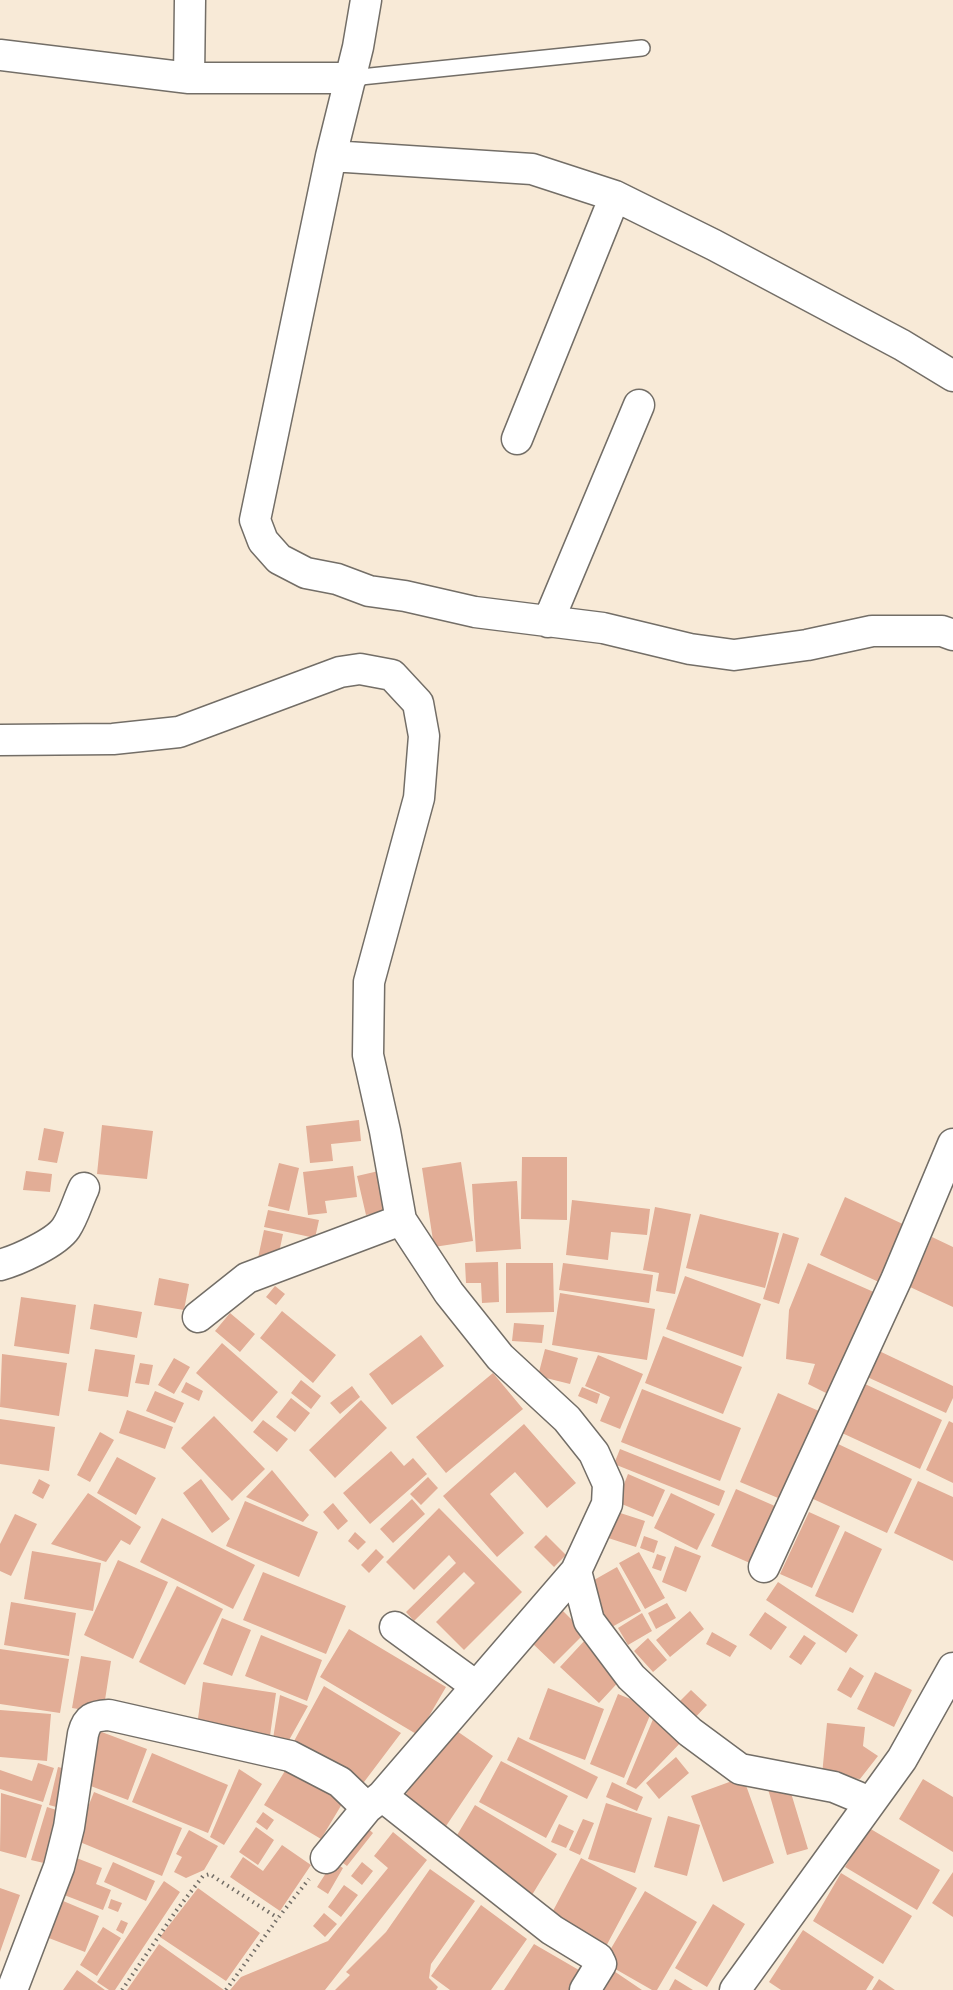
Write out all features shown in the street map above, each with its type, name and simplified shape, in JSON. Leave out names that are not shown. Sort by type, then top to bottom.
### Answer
[{"type":"street","points":[[189,78],[190,0]]},
{"type":"street","points":[[366,0],[255,520],[263,542],[279,559],[306,573],[337,579],[369,591],[405,596],[436,605],[475,612],[603,627],[690,649],[734,655],[807,645],[872,631],[942,632],[953,635]]},
{"type":"street","points":[[0,55],[189,78],[351,78]]},
{"type":"street","points":[[331,156],[532,170],[615,196],[714,245],[902,345],[953,376]]},
{"type":"street","points":[[517,439],[615,196]]},
{"type":"street","points":[[548,622],[639,405]]},
{"type":"street","points":[[0,740],[113,739],[179,732],[340,672],[360,669],[392,675],[418,703],[424,736],[419,798],[369,982],[368,1055],[401,1220],[449,1293],[500,1358],[567,1419],[594,1453],[608,1484],[608,1504],[576,1571],[326,1858]]},
{"type":"street","points":[[764,1567],[896,1280],[953,1144]]},
{"type":"street","points":[[0,1265],[9,1263],[50,1242],[66,1229],[84,1188]]},
{"type":"street","points":[[198,1317],[247,1278],[401,1220]]},
{"type":"street","points":[[576,1571],[589,1621],[631,1677],[690,1732],[740,1769],[834,1787],[870,1802]]},
{"type":"street","points":[[395,1627],[476,1686]]},
{"type":"street","points":[[735,1990],[902,1759],[941,1716],[953,1668]]},
{"type":"street","points":[[12,1990],[59,1867],[69,1827],[86,1724],[95,1716],[109,1714],[290,1756],[375,1802],[552,1930],[598,1958],[601,1964],[599,1970],[585,1990]]},
{"type":"lane","points":[[351,78],[642,48]]},
{"type":"path","points":[[226,1990],[278,1918],[326,1858]]},
{"type":"path","points":[[122,1990],[202,1876],[214,1876],[278,1918]]},
{"type":"building","points":[[359,1120],[361,1141],[331,1144],[333,1161],[310,1163],[306,1126]]},
{"type":"building","points":[[102,1125],[153,1131],[147,1179],[97,1174]]},
{"type":"building","points":[[44,1128],[64,1132],[57,1163],[38,1160]]},
{"type":"building","points":[[522,1157],[567,1157],[567,1220],[521,1219]]},
{"type":"building","points":[[461,1162],[473,1241],[434,1247],[422,1168]]},
{"type":"building","points":[[279,1163],[299,1168],[289,1211],[268,1206]]},
{"type":"building","points":[[353,1166],[357,1197],[325,1201],[327,1213],[308,1215],[303,1172]]},
{"type":"building","points":[[383,1170],[392,1209],[366,1215],[357,1176]]},
{"type":"building","points":[[26,1171],[52,1174],[50,1192],[23,1190]]},
{"type":"building","points":[[517,1181],[521,1249],[476,1252],[472,1184]]},
{"type":"building","points":[[845,1197],[907,1226],[881,1283],[820,1255]]},
{"type":"building","points":[[572,1200],[650,1209],[647,1235],[611,1232],[608,1260],[566,1255]]},
{"type":"building","points":[[655,1207],[691,1214],[675,1294],[656,1291],[659,1273],[643,1270]]},
{"type":"building","points":[[268,1210],[319,1220],[315,1238],[264,1227]]},
{"type":"building","points":[[700,1214],[779,1233],[765,1288],[686,1268]]},
{"type":"building","points":[[264,1230],[283,1234],[277,1262],[258,1258]]},
{"type":"building","points":[[783,1233],[799,1238],[779,1304],[763,1299]]},
{"type":"building","points":[[932,1237],[953,1247],[953,1307],[910,1287]]},
{"type":"building","points":[[498,1262],[499,1302],[482,1303],[481,1283],[466,1283],[465,1263]]},
{"type":"building","points":[[506,1263],[553,1263],[554,1312],[506,1313]]},
{"type":"building","points":[[563,1263],[653,1275],[649,1303],[559,1290]]},
{"type":"building","points":[[808,1263],[876,1293],[832,1396],[808,1384],[815,1364],[786,1359],[789,1310]]},
{"type":"building","points":[[685,1276],[761,1304],[743,1357],[666,1329]]},
{"type":"building","points":[[159,1278],[189,1284],[184,1310],[154,1305]]},
{"type":"building","points":[[275,1286],[285,1294],[276,1305],[266,1297]]},
{"type":"building","points":[[560,1293],[655,1309],[647,1360],[552,1345]]},
{"type":"building","points":[[21,1297],[76,1305],[69,1354],[14,1346]]},
{"type":"building","points":[[94,1304],[142,1312],[137,1338],[90,1329]]},
{"type":"building","points":[[282,1311],[336,1355],[313,1383],[260,1338]]},
{"type":"building","points":[[230,1313],[255,1334],[240,1352],[215,1331]]},
{"type":"building","points":[[514,1323],[544,1325],[542,1343],[512,1341]]},
{"type":"building","points":[[421,1335],[444,1366],[392,1405],[369,1374]]},
{"type":"building","points":[[663,1336],[742,1367],[723,1414],[645,1383]]},
{"type":"building","points":[[222,1343],[278,1392],[252,1422],[196,1373]]},
{"type":"building","points":[[95,1349],[135,1355],[128,1397],[88,1391]]},
{"type":"building","points":[[545,1349],[578,1358],[570,1384],[538,1376]]},
{"type":"building","points":[[877,1350],[953,1386],[953,1398],[946,1413],[865,1376]]},
{"type":"building","points":[[2,1354],[67,1363],[59,1416],[0,1407]]},
{"type":"building","points":[[598,1355],[643,1374],[620,1429],[600,1421],[610,1397],[585,1386]]},
{"type":"building","points":[[174,1358],[190,1367],[174,1394],[158,1385]]},
{"type":"building","points":[[140,1363],[153,1365],[149,1385],[135,1383]]},
{"type":"building","points":[[493,1373],[523,1409],[446,1473],[416,1437]]},
{"type":"building","points":[[301,1380],[321,1396],[311,1409],[291,1393]]},
{"type":"building","points":[[186,1382],[203,1391],[199,1401],[181,1392]]},
{"type":"building","points":[[865,1384],[942,1420],[920,1469],[842,1433]]},
{"type":"building","points":[[352,1386],[360,1397],[340,1414],[330,1403]]},
{"type":"building","points":[[582,1387],[600,1394],[597,1404],[578,1396]]},
{"type":"building","points":[[642,1389],[741,1428],[720,1481],[621,1442]]},
{"type":"building","points":[[155,1391],[184,1403],[175,1423],[146,1411]]},
{"type":"building","points":[[778,1393],[828,1415],[790,1503],[740,1482]]},
{"type":"building","points":[[291,1398],[310,1413],[295,1432],[276,1417]]},
{"type":"building","points":[[361,1400],[387,1428],[335,1478],[309,1450]]},
{"type":"building","points":[[127,1410],[173,1427],[165,1449],[119,1433]]},
{"type":"building","points":[[214,1416],[265,1469],[232,1501],[181,1448]]},
{"type":"building","points":[[0,1419],[55,1427],[49,1471],[0,1464]]},
{"type":"building","points":[[263,1420],[288,1439],[277,1452],[253,1432]]},
{"type":"building","points":[[949,1421],[953,1423],[953,1483],[926,1470]]},
{"type":"building","points":[[524,1424],[576,1483],[547,1508],[515,1472],[490,1494],[524,1533],[497,1557],[443,1496]]},
{"type":"building","points":[[100,1432],[114,1440],[90,1482],[77,1475]]},
{"type":"building","points":[[836,1443],[912,1479],[887,1533],[811,1498]]},
{"type":"building","points":[[620,1449],[725,1491],[719,1506],[614,1464]]},
{"type":"building","points":[[391,1451],[404,1466],[413,1458],[427,1474],[370,1524],[343,1493]]},
{"type":"building","points":[[117,1457],[156,1478],[136,1515],[97,1493]]},
{"type":"building","points":[[272,1470],[309,1515],[303,1522],[246,1497]]},
{"type":"building","points":[[628,1474],[665,1490],[653,1517],[617,1502]]},
{"type":"building","points":[[428,1477],[438,1488],[421,1505],[410,1494]]},
{"type":"building","points":[[39,1479],[50,1485],[43,1499],[32,1493]]},
{"type":"building","points":[[201,1479],[230,1519],[212,1533],[183,1493]]},
{"type":"building","points":[[918,1481],[953,1497],[953,1561],[894,1533]]},
{"type":"building","points":[[736,1489],[784,1510],[759,1567],[711,1546]]},
{"type":"building","points":[[88,1493],[141,1527],[130,1545],[121,1540],[106,1562],[51,1544]]},
{"type":"building","points":[[671,1493],[715,1514],[697,1550],[654,1528]]},
{"type":"building","points":[[412,1499],[425,1514],[393,1543],[380,1529]]},
{"type":"building","points":[[245,1501],[318,1532],[299,1577],[226,1546]]},
{"type":"building","points":[[333,1503],[348,1521],[338,1530],[323,1512]]},
{"type":"building","points":[[439,1508],[522,1592],[464,1650],[436,1622],[475,1583],[464,1572],[414,1621],[406,1612],[456,1563],[449,1555],[414,1590],[386,1562]]},
{"type":"building","points":[[611,1510],[645,1521],[636,1547],[602,1536]]},
{"type":"building","points":[[809,1512],[840,1526],[812,1588],[780,1574]]},
{"type":"building","points":[[15,1514],[37,1524],[11,1576],[0,1571],[0,1544]]},
{"type":"building","points":[[162,1518],[255,1565],[233,1609],[140,1562]]},
{"type":"building","points":[[845,1531],[882,1549],[853,1613],[815,1596]]},
{"type":"building","points":[[355,1532],[366,1542],[358,1550],[348,1541]]},
{"type":"building","points":[[546,1535],[566,1555],[554,1567],[534,1547]]},
{"type":"building","points":[[644,1536],[658,1541],[654,1553],[640,1548]]},
{"type":"building","points":[[675,1546],[701,1556],[686,1592],[662,1582]]},
{"type":"building","points":[[376,1549],[384,1557],[369,1573],[361,1565]]},
{"type":"building","points":[[32,1551],[101,1563],[93,1611],[24,1599]]},
{"type":"building","points":[[639,1552],[665,1598],[645,1609],[619,1563]]},
{"type":"building","points":[[657,1554],[666,1557],[661,1571],[652,1568]]},
{"type":"building","points":[[118,1560],[168,1582],[133,1659],[84,1635]]},
{"type":"building","points":[[617,1567],[641,1611],[610,1628],[587,1584]]},
{"type":"building","points":[[263,1572],[346,1606],[326,1654],[243,1620]]},
{"type":"building","points":[[778,1582],[858,1635],[846,1653],[766,1600]]},
{"type":"building","points":[[177,1586],[223,1609],[185,1685],[139,1662]]},
{"type":"building","points":[[11,1602],[76,1613],[69,1656],[4,1645]]},
{"type":"building","points":[[667,1603],[676,1618],[656,1629],[648,1613]]},
{"type":"building","points":[[563,1611],[585,1633],[554,1664],[532,1643]]},
{"type":"building","points":[[690,1611],[704,1629],[670,1657],[656,1640]]},
{"type":"building","points":[[765,1612],[787,1627],[771,1650],[749,1635]]},
{"type":"building","points":[[642,1613],[652,1631],[628,1645],[618,1628]]},
{"type":"building","points":[[222,1618],[251,1630],[232,1676],[203,1664]]},
{"type":"building","points":[[349,1629],[446,1687],[418,1735],[320,1677]]},
{"type":"building","points":[[712,1632],[737,1646],[730,1657],[706,1644]]},
{"type":"building","points":[[261,1635],[322,1660],[307,1701],[245,1676]]},
{"type":"building","points":[[804,1635],[816,1643],[801,1665],[789,1657]]},
{"type":"building","points":[[648,1638],[667,1660],[653,1672],[634,1651]]},
{"type":"building","points":[[586,1639],[624,1676],[599,1703],[560,1667]]},
{"type":"building","points":[[0,1649],[69,1659],[60,1713],[0,1704]]},
{"type":"building","points":[[81,1656],[111,1661],[103,1713],[72,1708]]},
{"type":"building","points":[[850,1667],[864,1676],[851,1698],[837,1690]]},
{"type":"building","points":[[875,1672],[912,1690],[894,1727],[857,1709]]},
{"type":"building","points":[[203,1682],[276,1693],[269,1743],[196,1733]]},
{"type":"building","points":[[324,1686],[401,1733],[361,1786],[293,1743]]},
{"type":"building","points":[[548,1688],[604,1709],[585,1760],[529,1739]]},
{"type":"building","points":[[691,1690],[707,1705],[691,1722],[675,1706]]},
{"type":"building","points":[[618,1694],[653,1708],[624,1778],[590,1764]]},
{"type":"building","points":[[280,1695],[308,1706],[283,1751],[272,1745]]},
{"type":"building","points":[[0,1710],[51,1714],[47,1761],[0,1757]]},
{"type":"building","points":[[656,1712],[685,1738],[636,1789],[626,1784]]},
{"type":"building","points":[[827,1723],[865,1727],[863,1746],[878,1756],[860,1779],[822,1775]]},
{"type":"building","points":[[451,1727],[493,1756],[440,1835],[398,1806]]},
{"type":"building","points":[[99,1731],[147,1749],[128,1800],[80,1782]]},
{"type":"building","points":[[518,1737],[598,1777],[587,1799],[507,1760]]},
{"type":"building","points":[[152,1753],[228,1785],[208,1833],[132,1802]]},
{"type":"building","points":[[676,1757],[689,1773],[659,1799],[646,1783]]},
{"type":"building","points":[[501,1761],[568,1796],[546,1838],[479,1802]]},
{"type":"building","points":[[38,1763],[54,1768],[43,1802],[0,1789],[0,1770],[32,1781]]},
{"type":"building","points":[[288,1766],[345,1799],[321,1839],[264,1805]]},
{"type":"building","points":[[58,1767],[70,1770],[60,1808],[49,1805]]},
{"type":"building","points":[[239,1769],[262,1784],[224,1845],[210,1837]]},
{"type":"building","points":[[743,1777],[774,1863],[723,1882],[691,1796]]},
{"type":"building","points":[[923,1779],[953,1797],[953,1852],[899,1819]]},
{"type":"building","points":[[612,1782],[643,1797],[637,1811],[606,1797]]},
{"type":"building","points":[[788,1783],[808,1849],[787,1855],[768,1789]]},
{"type":"building","points":[[94,1792],[182,1828],[162,1876],[75,1840]]},
{"type":"building","points":[[1,1793],[42,1805],[26,1858],[0,1851]]},
{"type":"building","points":[[606,1803],[652,1818],[635,1873],[588,1859]]},
{"type":"building","points":[[475,1805],[557,1854],[532,1895],[450,1847]]},
{"type":"building","points":[[47,1807],[63,1812],[48,1864],[31,1860]]},
{"type":"building","points":[[263,1812],[274,1820],[267,1830],[256,1822]]},
{"type":"building","points":[[668,1816],[700,1825],[687,1876],[654,1867]]},
{"type":"building","points":[[583,1819],[594,1823],[580,1855],[569,1850]]},
{"type":"building","points":[[362,1823],[373,1833],[347,1866],[335,1857]]},
{"type":"building","points":[[559,1824],[574,1831],[566,1848],[551,1842]]},
{"type":"building","points":[[256,1827],[274,1840],[258,1865],[239,1852]]},
{"type":"building","points":[[869,1828],[940,1870],[917,1910],[845,1867]]},
{"type":"building","points":[[189,1830],[218,1846],[204,1870],[186,1878],[174,1872],[182,1857],[176,1854]]},
{"type":"building","points":[[393,1832],[427,1860],[325,1990],[230,1990],[241,1977],[328,1941],[388,1868],[374,1856]]},
{"type":"building","points":[[282,1845],[311,1865],[280,1911],[230,1877],[243,1857],[263,1871]]},
{"type":"building","points":[[74,1857],[102,1868],[96,1884],[111,1890],[103,1910],[59,1893]]},
{"type":"building","points":[[581,1858],[637,1888],[602,1954],[546,1924]]},
{"type":"building","points":[[113,1862],[155,1881],[146,1901],[104,1882]]},
{"type":"building","points":[[333,1862],[343,1868],[328,1894],[317,1887]]},
{"type":"building","points":[[362,1862],[373,1871],[362,1885],[351,1876]]},
{"type":"building","points":[[430,1869],[475,1901],[431,1964],[429,1978],[438,1987],[436,1990],[335,1990],[350,1975],[346,1972],[386,1932]]},
{"type":"building","points":[[953,1872],[953,1917],[932,1903]]},
{"type":"building","points":[[841,1873],[912,1916],[883,1964],[813,1921]]},
{"type":"building","points":[[164,1881],[180,1892],[115,1990],[109,1990],[97,1982]]},
{"type":"building","points":[[344,1885],[358,1895],[341,1917],[328,1907]]},
{"type":"building","points":[[0,1888],[20,1895],[0,1952]]},
{"type":"building","points":[[198,1888],[260,1933],[226,1981],[160,1937]]},
{"type":"building","points":[[645,1891],[697,1922],[657,1990],[652,1990],[603,1962]]},
{"type":"building","points":[[56,1898],[99,1916],[85,1952],[41,1935]]},
{"type":"building","points":[[111,1899],[122,1903],[118,1912],[108,1908]]},
{"type":"building","points":[[713,1904],[745,1924],[707,1987],[675,1968]]},
{"type":"building","points":[[481,1905],[527,1939],[491,1990],[450,1990],[431,1976]]},
{"type":"building","points":[[324,1913],[337,1924],[325,1937],[313,1926]]},
{"type":"building","points":[[121,1920],[128,1923],[123,1934],[116,1930]]},
{"type":"building","points":[[103,1927],[121,1938],[97,1976],[80,1965]]},
{"type":"building","points":[[803,1930],[874,1977],[866,1990],[781,1990],[769,1982]]},
{"type":"building","points":[[159,1944],[224,1990],[127,1990]]},
{"type":"building","points":[[534,1944],[584,1973],[573,1990],[504,1990]]},
{"type":"building","points":[[605,1965],[642,1990],[588,1990]]},
{"type":"building","points":[[77,1970],[105,1990],[63,1990]]},
{"type":"building","points":[[675,1979],[693,1990],[669,1990]]},
{"type":"building","points":[[879,1979],[895,1990],[872,1990]]}]
